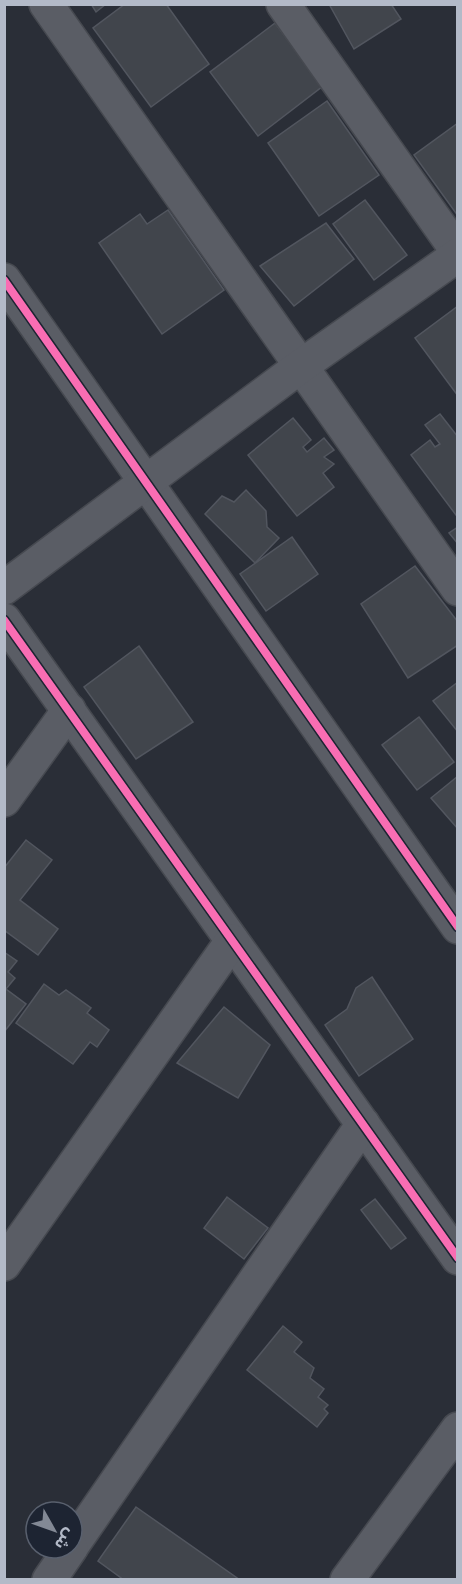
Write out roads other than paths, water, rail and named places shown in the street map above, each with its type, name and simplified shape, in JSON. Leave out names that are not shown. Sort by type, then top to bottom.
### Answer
[{"type":"street","points":[[46,4],[458,589]]},
{"type":"street","points":[[4,588],[301,366],[458,253],[283,4]]},
{"type":"street","points":[[4,280],[458,927]]},
{"type":"street","points":[[4,620],[458,1258]]},
{"type":"street","points":[[4,800],[69,710]]},
{"type":"street","points":[[4,1264],[232,941]]},
{"type":"street","points":[[84,1528],[363,1124]]},
{"type":"street","points":[[347,1580],[458,1429]]},
{"type":"street","points":[[49,1580],[62,1560]]}]
